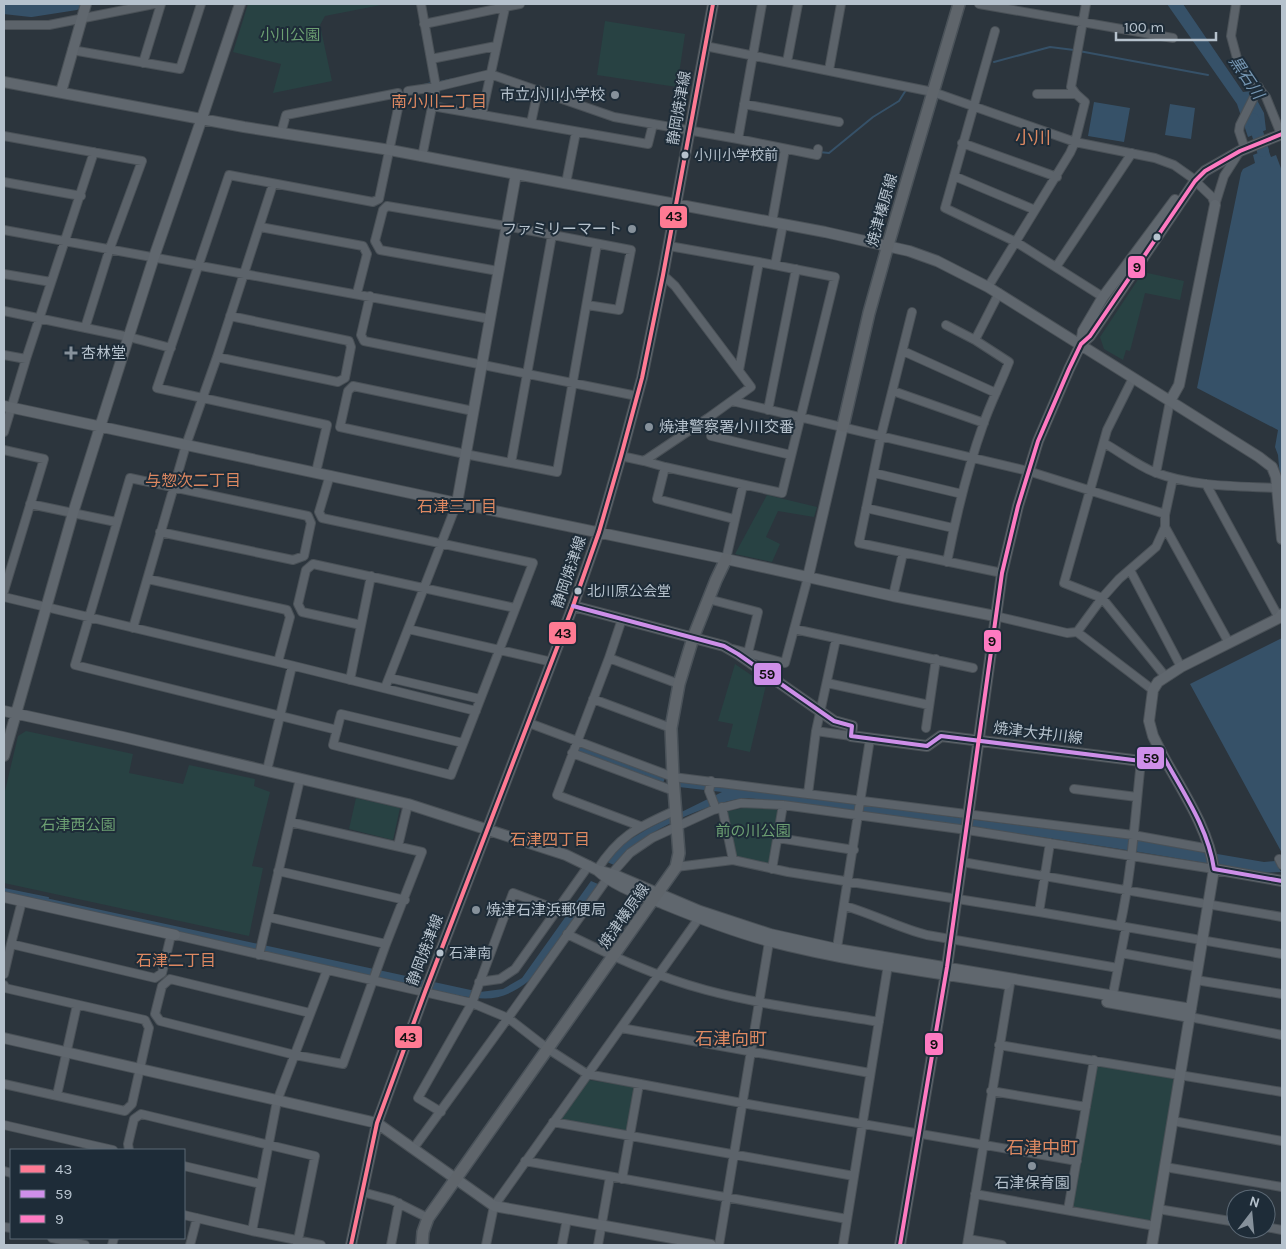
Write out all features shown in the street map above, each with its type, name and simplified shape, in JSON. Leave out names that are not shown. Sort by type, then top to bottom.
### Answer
[{"type":"main road","name":"焼津榛原線","points":[[843,426],[869,312],[959,4]]},
{"type":"main road","name":"焼津榛原線","points":[[422,1245],[423,1232],[428,1218],[676,867],[679,853],[673,783],[671,728],[679,684],[693,638],[726,559]]},
{"type":"street","points":[[61,92],[86,4]]},
{"type":"street","points":[[4,25],[49,25],[154,4]]},
{"type":"street","points":[[143,62],[161,4]]},
{"type":"street","points":[[72,50],[180,69],[201,4]]},
{"type":"street","points":[[4,756],[73,513],[154,257],[240,4]]},
{"type":"street","points":[[421,4],[436,87],[422,157]]},
{"type":"street","points":[[424,24],[520,4]]},
{"type":"street","name":"静岡焼津線","points":[[351,1245],[377,1123],[427,987],[574,606],[599,532],[638,396],[669,246],[713,4]]},
{"type":"street","points":[[738,139],[762,4]]},
{"type":"street","points":[[787,62],[798,4]]},
{"type":"street","points":[[828,70],[841,4]]},
{"type":"street","points":[[979,4],[1024,7],[1082,22],[1173,38]]},
{"type":"street","points":[[988,287],[1056,177],[1075,142],[1085,102],[1071,87],[1086,4]]},
{"type":"street","points":[[900,1245],[947,971],[1002,573],[1028,471],[1046,422],[1081,344],[1083,331],[1104,297],[1193,179],[1209,162],[1227,153],[1245,149],[1281,134],[1266,97],[1257,91],[1238,62],[1231,36],[1236,4]]},
{"type":"street","points":[[482,114],[504,8]]},
{"type":"street","points":[[996,31],[945,208],[1016,242],[1104,297]]},
{"type":"street","points":[[431,59],[496,46]]},
{"type":"street","points":[[705,46],[933,92],[1075,142],[1155,158],[1174,165],[1193,179],[1212,197],[1215,205]]},
{"type":"street","points":[[408,91],[436,87],[490,74],[614,117],[817,155],[817,151]]},
{"type":"street","points":[[4,82],[281,133],[390,150],[783,224],[888,245],[937,261],[999,293],[1268,463],[1274,471],[1282,539]]},
{"type":"street","points":[[531,123],[538,90]]},
{"type":"street","points":[[1245,149],[1239,131],[1240,126],[1257,91]]},
{"type":"street","points":[[281,133],[286,116],[398,93],[400,99],[379,200],[373,202],[229,175],[157,388],[328,425],[316,472]]},
{"type":"street","points":[[1037,94],[1076,94]]},
{"type":"street","points":[[744,104],[839,122]]},
{"type":"street","points":[[432,106],[648,144],[653,124]]},
{"type":"street","points":[[566,183],[576,132]]},
{"type":"street","points":[[4,136],[142,161],[110,248],[85,328]]},
{"type":"street","points":[[962,144],[1056,177]]},
{"type":"street","points":[[772,222],[785,149]]},
{"type":"street","points":[[1156,473],[1170,401],[1179,385],[1215,205],[1224,176],[1245,149]]},
{"type":"street","points":[[4,432],[8,407],[40,319],[94,152]]},
{"type":"street","points":[[1056,267],[1132,153]]},
{"type":"street","points":[[385,688],[456,503],[516,174]]},
{"type":"street","points":[[954,176],[1035,210]]},
{"type":"street","points":[[1081,344],[1090,336],[1193,179]]},
{"type":"street","points":[[4,182],[81,196]]},
{"type":"street","points":[[133,628],[186,445],[273,184]]},
{"type":"street","points":[[498,270],[380,250],[375,241],[383,210],[387,206],[552,234],[631,250],[619,310],[587,305]]},
{"type":"street","points":[[775,265],[783,224]]},
{"type":"street","points":[[260,227],[363,246],[367,254],[358,294]]},
{"type":"street","points":[[4,230],[490,318]]},
{"type":"street","points":[[511,463],[552,234]]},
{"type":"street","points":[[473,411],[353,386],[348,391],[340,426],[557,472],[597,244]]},
{"type":"street","points":[[621,456],[782,493],[835,277],[669,246]]},
{"type":"street","points":[[739,370],[759,262]]},
{"type":"street","points":[[768,410],[796,269]]},
{"type":"street","points":[[4,274],[51,282]]},
{"type":"street","points":[[644,460],[751,387],[674,286],[663,275]]},
{"type":"street","points":[[975,340],[999,293]]},
{"type":"street","points":[[370,296],[361,335],[364,341],[638,396]]},
{"type":"street","points":[[4,311],[129,337],[171,348]]},
{"type":"street","points":[[912,312],[881,436],[859,543],[1002,573]]},
{"type":"street","points":[[217,356],[338,382],[344,378],[351,347],[349,341],[230,316]]},
{"type":"street","points":[[946,325],[975,340],[1009,362],[972,457],[953,528],[947,562]]},
{"type":"street","points":[[903,351],[996,393]]},
{"type":"street","points":[[4,355],[26,359]]},
{"type":"street","points":[[1133,378],[1107,430],[1064,584],[1102,598],[1165,676]]},
{"type":"street","points":[[893,391],[984,424]]},
{"type":"street","points":[[732,401],[1028,471],[1165,514]]},
{"type":"street","points":[[8,407],[893,596],[995,616],[1066,633],[1077,632],[1153,690]]},
{"type":"street","points":[[574,606],[785,663],[808,577],[843,426]]},
{"type":"street","points":[[711,436],[791,455]]},
{"type":"street","points":[[1104,443],[1156,473],[1173,478],[1206,484],[1277,488]]},
{"type":"street","points":[[4,450],[44,459],[4,592]]},
{"type":"street","points":[[665,467],[657,500],[734,519]]},
{"type":"street","points":[[874,473],[962,494]]},
{"type":"street","points":[[330,475],[319,512],[322,518],[532,563],[451,775],[333,745],[341,714],[463,743]]},
{"type":"street","points":[[160,532],[293,560],[304,556],[311,523],[308,516],[130,478],[75,665],[337,730]]},
{"type":"street","points":[[1077,632],[1102,598],[1119,579],[1156,547],[1165,527],[1165,514],[1173,478]]},
{"type":"street","points":[[1152,1245],[1214,868],[1211,851],[1202,827],[1153,736],[1149,721],[1153,690],[1165,676],[1180,667],[1281,616],[1206,484]]},
{"type":"street","points":[[726,559],[742,485]]},
{"type":"street","points":[[30,504],[116,522]]},
{"type":"street","points":[[866,508],[953,528]]},
{"type":"street","points":[[1165,527],[1229,643]]},
{"type":"street","points":[[893,596],[903,553]]},
{"type":"street","points":[[361,625],[302,612],[298,604],[306,570],[313,564],[515,608]]},
{"type":"street","points":[[1130,570],[1180,667]]},
{"type":"street","points":[[350,680],[372,576]]},
{"type":"street","points":[[148,579],[287,610],[290,617],[278,662]]},
{"type":"street","points":[[4,597],[476,711]]},
{"type":"street","points":[[708,600],[758,612],[748,653]]},
{"type":"street","points":[[622,619],[609,658],[556,795],[640,826]]},
{"type":"street","points":[[794,628],[836,639],[973,668]]},
{"type":"street","points":[[408,629],[552,662]]},
{"type":"street","points":[[808,794],[816,731],[836,639]]},
{"type":"street","points":[[724,646],[820,713],[834,721],[852,726],[851,736],[816,731]]},
{"type":"street","points":[[609,658],[679,684]]},
{"type":"street","points":[[926,728],[936,659]]},
{"type":"street","points":[[267,770],[292,666]]},
{"type":"street","points":[[390,678],[480,699]]},
{"type":"street","points":[[827,684],[929,705]]},
{"type":"street","points":[[593,699],[671,728]]},
{"type":"street","points":[[4,711],[267,770],[408,804],[549,849],[699,918],[769,937],[888,965],[947,971],[1010,984],[1190,1013],[1282,1035]]},
{"type":"street","points":[[529,723],[577,741],[673,783]]},
{"type":"street","name":"焼津大井川線","points":[[851,736],[927,746],[941,736],[1141,761],[1162,754]]},
{"type":"street","points":[[837,952],[870,739]]},
{"type":"street","points":[[572,753],[673,783],[710,788],[808,794],[1133,836],[1211,851]]},
{"type":"street","points":[[1111,1000],[1121,953],[1141,761]]},
{"type":"street","points":[[260,953],[300,779]]},
{"type":"street","points":[[710,788],[718,808],[733,860]]},
{"type":"street","points":[[1074,789],[1137,797]]},
{"type":"street","points":[[478,986],[500,980],[515,969],[558,910],[593,868],[620,841],[640,826],[718,808],[754,802],[967,830],[1214,868],[1282,881]]},
{"type":"street","points":[[398,846],[408,804]]},
{"type":"street","points":[[772,869],[783,805]]},
{"type":"street","points":[[413,1149],[610,876],[630,853],[677,818]]},
{"type":"street","points":[[290,822],[422,852],[405,900],[386,944],[343,1064],[295,1055],[160,1021],[155,1014],[162,986],[170,978],[310,1013]]},
{"type":"street","points":[[778,838],[854,850]]},
{"type":"street","points":[[1039,912],[1050,843]]},
{"type":"street","points":[[676,867],[733,860],[772,869],[957,898],[1282,954]]},
{"type":"street","points":[[962,862],[1282,917]]},
{"type":"street","points":[[278,870],[405,900]]},
{"type":"street","points":[[440,1112],[418,1098],[472,1001],[513,893],[558,910]]},
{"type":"street","points":[[4,897],[260,953],[327,970],[427,987],[472,1001],[508,1018],[548,1049],[587,1074],[1077,1161]]},
{"type":"street","points":[[656,897],[769,937]]},
{"type":"street","points":[[4,974],[22,901]]},
{"type":"street","points":[[845,906],[869,913],[904,929],[933,936],[1118,968]]},
{"type":"street","points":[[268,916],[386,944]]},
{"type":"street","points":[[486,1245],[494,1206],[699,918]]},
{"type":"street","points":[[567,934],[613,957],[705,990],[758,1002],[879,1022]]},
{"type":"street","points":[[11,944],[155,978],[162,973],[173,935]]},
{"type":"street","points":[[719,1245],[769,937]]},
{"type":"street","points":[[837,952],[1111,1000]]},
{"type":"street","points":[[1121,953],[1198,967]]},
{"type":"street","points":[[843,1245],[888,965]]},
{"type":"street","points":[[252,1231],[277,1101],[327,970]]},
{"type":"street","points":[[1196,980],[1282,994]]},
{"type":"street","points":[[1002,1245],[967,1242],[1010,984]]},
{"type":"street","points":[[4,985],[5,988],[146,1020],[150,1028],[132,1104],[125,1111],[4,1084]]},
{"type":"street","points":[[57,1096],[77,1004]]},
{"type":"street","points":[[620,1028],[870,1073]]},
{"type":"street","points":[[4,1038],[377,1123],[494,1206],[711,1245]]},
{"type":"street","points":[[999,1045],[1282,1092]]},
{"type":"street","points":[[1068,1210],[1094,1060]]},
{"type":"street","points":[[622,1179],[639,1084]]},
{"type":"street","points":[[992,1091],[1086,1107]]},
{"type":"street","points":[[130,1149],[128,1144],[134,1119],[141,1114],[315,1156],[298,1243]]},
{"type":"street","points":[[1173,1121],[1282,1141]]},
{"type":"street","points":[[553,1122],[854,1176]]},
{"type":"street","points":[[4,1125],[109,1149]]},
{"type":"street","points":[[525,1161],[847,1219]]},
{"type":"street","points":[[185,1166],[261,1184]]},
{"type":"street","points":[[1165,1167],[1282,1187]]},
{"type":"street","points":[[598,1245],[610,1177]]},
{"type":"street","points":[[362,1192],[392,1200],[428,1218]]},
{"type":"street","points":[[975,1194],[1156,1226]]},
{"type":"street","points":[[391,1245],[399,1203]]},
{"type":"street","points":[[1158,1209],[1226,1220]]},
{"type":"street","points":[[185,1215],[298,1243],[321,1245]]},
{"type":"street","points":[[190,1245],[197,1218]]},
{"type":"street","points":[[562,1245],[567,1219]]},
{"type":"street","points":[[57,1239],[85,1245]]},
{"type":"green space","name":"小川公園","points":[[248,4],[386,4],[325,16],[320,25],[332,81],[273,93],[281,64],[233,52]]},
{"type":"green space","points":[[605,21],[685,34],[677,87],[597,75]]},
{"type":"green space","points":[[1143,272],[1184,281],[1180,300],[1145,293],[1130,351],[1126,350],[1123,360],[1104,349],[1100,337]]},
{"type":"green space","points":[[767,495],[817,507],[814,517],[778,511],[766,537],[780,544],[772,562],[735,554]]},
{"type":"green space","points":[[735,664],[766,685],[750,752],[727,747],[733,724],[718,721]]},
{"type":"green space","name":"石津西公園","points":[[26,731],[133,754],[129,773],[183,784],[189,765],[255,779],[254,786],[270,792],[252,866],[263,868],[249,936],[4,883],[4,795],[18,736]]},
{"type":"green space","points":[[356,798],[400,808],[393,840],[349,829]]},
{"type":"green space","name":"前の川公園","points":[[749,807],[779,810],[771,863],[735,858],[727,813],[728,811]]},
{"type":"green space","points":[[1100,1064],[1173,1076],[1175,1079],[1152,1218],[1148,1221],[1075,1209],[1073,1205],[1096,1066]]},
{"type":"green space","points":[[589,1080],[635,1087],[628,1132],[559,1121]]},
{"type":"water","points":[[1167,4],[1183,4],[1243,92],[1252,91],[1264,113],[1266,130],[1248,137],[1237,104]]},
{"type":"water","points":[[1094,102],[1130,108],[1124,142],[1088,136]]},
{"type":"water","points":[[1170,104],[1195,108],[1191,139],[1165,135]]},
{"type":"water","points":[[1268,149],[1271,157],[1276,155],[1282,171],[1282,500],[1278,455],[1275,447],[1278,430],[1197,388],[1241,173],[1243,169],[1255,163],[1253,155]]},
{"type":"water","points":[[1282,638],[1282,853],[1190,684]]},
{"type":"water","points":[[580,746],[665,778],[663,783],[578,751]]},
{"type":"water","points":[[680,782],[845,801],[953,817],[1124,838],[1264,862],[1275,861],[1281,872],[1262,873],[1006,832],[748,798],[719,804],[686,816],[654,832],[630,849],[614,865],[607,862],[624,843],[649,828],[722,792],[679,787]]},
{"type":"water","points":[[591,881],[598,884],[597,886],[530,980],[512,992],[495,998],[456,995],[4,893],[4,889],[480,992],[503,989],[522,978]]},
{"type":"waterway","name":"黒石川","points":[[4,8],[31,11],[76,4]]},
{"type":"waterway","points":[[994,62],[1050,47],[1074,50]]},
{"type":"waterway","points":[[1079,51],[1208,75]]},
{"type":"waterway","points":[[440,82],[453,79]]},
{"type":"waterway","points":[[424,85],[431,83]]},
{"type":"waterway","points":[[819,152],[829,153],[873,117],[899,101],[906,90]]},
{"type":"waterway","name":"黒石川","points":[[1253,119],[1263,151]]},
{"type":"waterway","points":[[4,889],[48,898]]},
{"type":"transit line","name":"43","points":[[351,1245],[377,1123],[425,992],[573,606],[599,532],[642,378],[713,4]]},
{"type":"transit line","name":"9","points":[[900,1245],[947,967],[1002,573],[1018,506],[1038,441],[1081,344],[1090,336],[1195,181],[1205,171],[1240,151],[1282,134]]},
{"type":"transit line","name":"59","points":[[573,606],[724,646],[834,721],[852,726],[851,736],[927,746],[941,736],[1141,761],[1162,754],[1200,824],[1211,854],[1214,869],[1282,881]]},
{"type":"place","name":"市立小川小学校","points":[[615,95]]},
{"type":"place","name":"小川小学校前","points":[[685,155]]},
{"type":"place","name":"ファミリーマート","points":[[632,229]]},
{"type":"place","name":"杏林堂","points":[[71,353]]},
{"type":"place","name":"焼津警察署小川交番","points":[[649,427]]},
{"type":"place","name":"北川原公会堂","points":[[578,591]]},
{"type":"place","name":"焼津石津浜郵便局","points":[[476,910]]},
{"type":"place","name":"石津南","points":[[440,953]]},
{"type":"place","name":"石津保育園","points":[[1032,1166]]},
{"type":"district","name":"南小川二丁目","points":[[439,101]]},
{"type":"district","name":"小川","points":[[1033,138]]},
{"type":"district","name":"与惣次二丁目","points":[[193,480]]},
{"type":"district","name":"石津三丁目","points":[[457,506]]},
{"type":"district","name":"石津四丁目","points":[[550,839]]},
{"type":"district","name":"石津二丁目","points":[[176,960]]},
{"type":"district","name":"石津向町","points":[[731,1039]]},
{"type":"district","name":"石津中町","points":[[1042,1148]]}]
